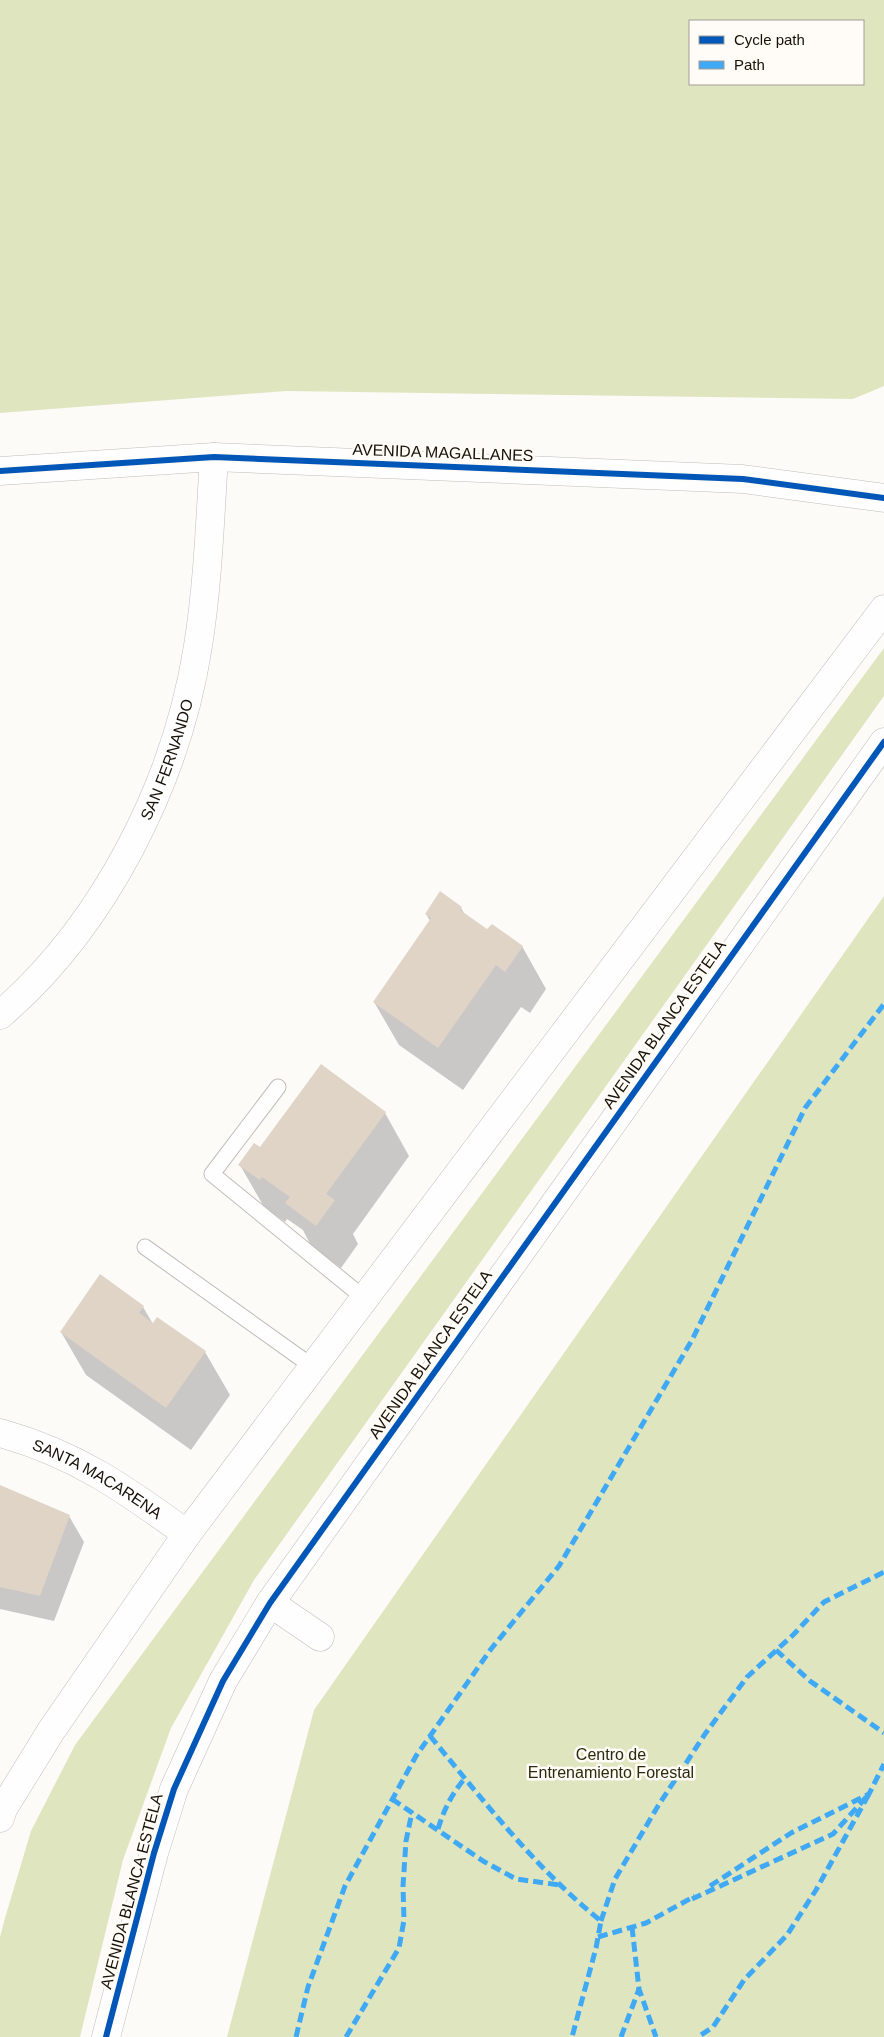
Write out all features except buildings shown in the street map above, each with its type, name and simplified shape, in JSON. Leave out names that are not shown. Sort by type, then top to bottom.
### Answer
[{"type":"street","name":"AVENIDA MAGALLANES","points":[[0,471],[214,457],[743,479],[884,498]]},
{"type":"street","name":"SAN FERNANDO","points":[[0,1015],[41,974],[80,926],[105,891],[132,845],[154,798],[173,748],[188,698],[198,646],[204,594],[214,457]]},
{"type":"street","points":[[0,1818],[3,1809],[51,1731],[187,1534],[884,610]]},
{"type":"street","name":"AVENIDA BLANCA ESTELA","points":[[106,2037],[154,1853],[174,1789],[223,1681],[270,1603],[884,742]]},
{"type":"street","name":"SANTA MACARENA","points":[[0,1433],[63,1454],[98,1472],[187,1534]]},
{"type":"street","points":[[270,1603],[320,1637]]},
{"type":"lane","points":[[278,1087],[212,1174],[364,1298]]},
{"type":"lane","points":[[145,1247],[313,1368]]},
{"type":"green space","points":[[0,0],[884,0],[884,386],[853,399],[286,391],[0,413]]},
{"type":"green space","points":[[884,648],[884,696],[254,1580],[171,1728],[123,1860],[80,2037],[0,2037],[0,1937],[31,1831],[75,1745]]},
{"type":"green space","name":"Centro de Entrenamiento Forestal","points":[[884,896],[884,2037],[227,2037],[314,1710]]},
{"type":"marked path","points":[[296,2037],[308,1987],[345,1886],[416,1756],[491,1649],[559,1566],[692,1340],[805,1108],[884,1004]]},
{"type":"marked path","points":[[601,1921],[615,1879],[658,1806],[705,1734],[747,1677],[793,1635],[824,1602],[884,1572]]},
{"type":"marked path","points":[[776,1650],[810,1681],[884,1733]]},
{"type":"marked path","points":[[430,1736],[490,1809],[532,1856],[554,1879],[601,1921],[596,1948],[572,2037]]},
{"type":"marked path","points":[[710,1886],[791,1833],[869,1794],[884,1764]]},
{"type":"marked path","points":[[438,1829],[449,1802],[465,1778]]},
{"type":"marked path","points":[[692,1899],[833,1834],[869,1794],[816,1890],[787,1935],[744,1980],[713,2027],[698,2037]]},
{"type":"marked path","points":[[392,1799],[483,1861],[516,1879],[560,1885]]},
{"type":"marked path","points":[[346,2037],[399,1948],[404,1920],[403,1886],[406,1841],[412,1812]]},
{"type":"marked path","points":[[598,1937],[646,1923],[695,1896]]},
{"type":"marked path","points":[[632,1927],[639,1989],[656,2037]]},
{"type":"marked path","points":[[621,2037],[639,1989]]},
{"type":"cycle path","points":[[0,471],[214,457],[743,479],[884,498]]},
{"type":"cycle path","points":[[106,2037],[154,1853],[174,1789],[223,1681],[270,1603],[884,742]]}]
